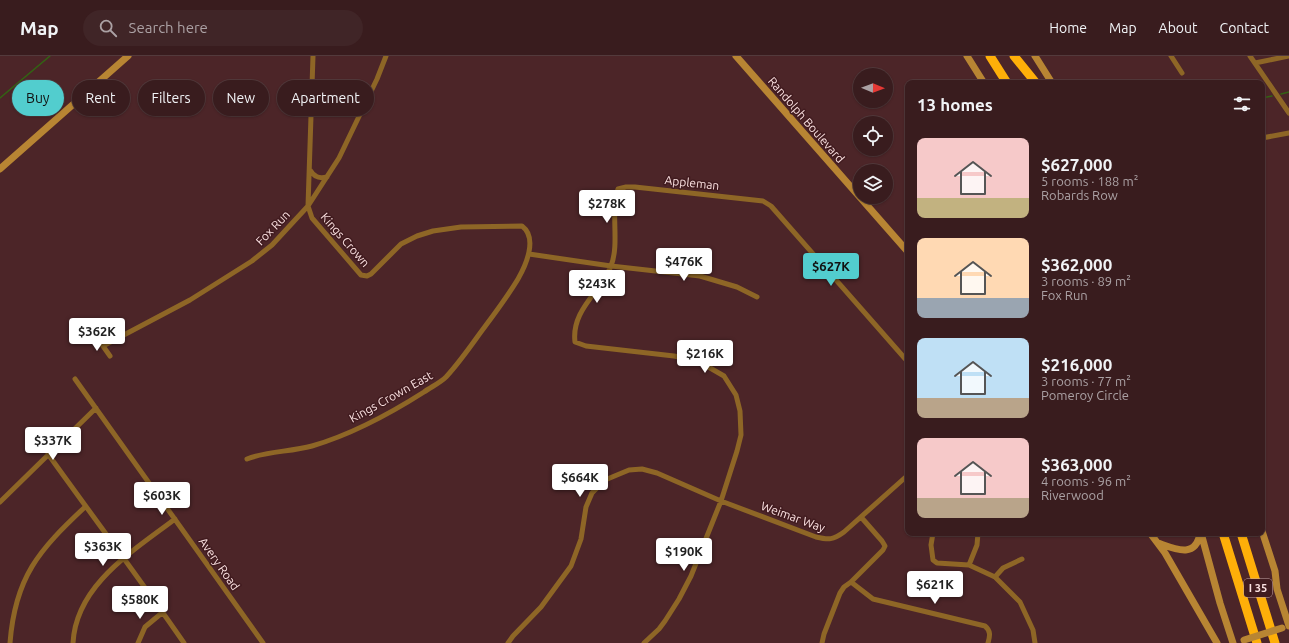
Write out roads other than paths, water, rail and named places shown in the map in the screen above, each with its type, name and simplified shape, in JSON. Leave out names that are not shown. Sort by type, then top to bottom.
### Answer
[{"type":"highway","points":[[990,56],[1005,80]]},
{"type":"highway","points":[[1013,56],[1026,80]]},
{"type":"highway","points":[[1013,56],[1033,80]]},
{"type":"highway","name":"I 35","points":[[1225,536],[1257,643]]},
{"type":"highway","name":"I 35","points":[[1242,536],[1275,643]]},
{"type":"main road","points":[[0,169],[128,56]]},
{"type":"main road","name":"Randolph Boulevard","points":[[736,56],[905,249]]},
{"type":"main road","points":[[967,56],[982,80]]},
{"type":"main road","points":[[1035,56],[1050,80]]},
{"type":"main road","points":[[1152,536],[1194,602],[1217,643]]},
{"type":"main road","points":[[1158,543],[1178,550],[1186,550],[1192,548],[1199,541],[1200,536]]},
{"type":"main road","points":[[1201,536],[1233,643]]},
{"type":"main road","points":[[1236,643],[1287,627],[1275,571],[1264,536]]},
{"type":"main road","points":[[1280,597],[1289,608]]},
{"type":"street","name":"Kings Crown","points":[[313,56],[308,206],[312,218],[358,272],[364,276],[371,274],[406,240],[433,231],[460,227],[522,226],[527,230],[529,236],[529,254]]},
{"type":"street","name":"Fox Run","points":[[103,346],[190,300],[252,261],[272,245],[308,206],[339,158],[377,79],[386,56]]},
{"type":"street","points":[[1171,56],[1182,73]]},
{"type":"street","points":[[1250,56],[1289,114]]},
{"type":"street","points":[[1255,63],[1289,56]]},
{"type":"street","points":[[1265,137],[1289,133]]},
{"type":"street","points":[[309,169],[314,176],[323,178],[327,177]]},
{"type":"street","name":"Appleman","points":[[611,266],[613,259],[615,199],[618,189],[635,187],[763,201],[770,206],[905,359]]},
{"type":"street","points":[[529,254],[611,266],[700,276],[737,287],[757,297]]},
{"type":"street","name":"Kings Crown East","points":[[246,459],[256,455],[301,449],[328,441],[392,411],[445,378],[458,363],[505,299],[519,277],[529,254]]},
{"type":"street","points":[[611,266],[604,280],[585,306],[576,322],[574,333],[575,342],[586,346],[683,357],[704,363],[724,376],[732,388],[740,411],[741,427],[737,451],[721,501],[692,576],[680,599],[659,629],[644,643]]},
{"type":"street","points":[[98,339],[110,356]]},
{"type":"street","name":"Avery Road","points":[[75,379],[263,643]]},
{"type":"street","points":[[0,502],[96,408]]},
{"type":"street","points":[[48,454],[184,643]]},
{"type":"street","name":"Weimar Way","points":[[508,643],[550,596],[572,566],[581,539],[586,507],[596,489],[605,480],[628,470],[642,469],[657,473],[721,501],[827,540],[838,537],[905,478]]},
{"type":"street","points":[[10,643],[11,626],[15,605],[24,580],[42,550],[66,524],[86,507]]},
{"type":"street","points":[[822,643],[840,593],[844,587],[883,550],[885,546],[882,540],[861,517]]},
{"type":"street","points":[[74,643],[76,624],[80,612],[92,590],[124,558],[175,519]]},
{"type":"street","points":[[932,536],[931,545],[933,560],[937,563],[969,565],[995,577],[1020,602],[1033,630],[1035,643]]},
{"type":"street","points":[[969,565],[975,552],[978,536]]},
{"type":"street","points":[[995,577],[1003,568],[1022,559]]},
{"type":"street","points":[[851,582],[873,599],[985,626],[988,628],[990,634],[988,643]]},
{"type":"street","points":[[138,643],[145,627],[163,612]]},
{"type":"waterway","points":[[0,98],[50,56]]},
{"type":"waterway","points":[[1281,94],[1289,92]]},
{"type":"waterway","points":[[1265,97],[1272,96]]}]
